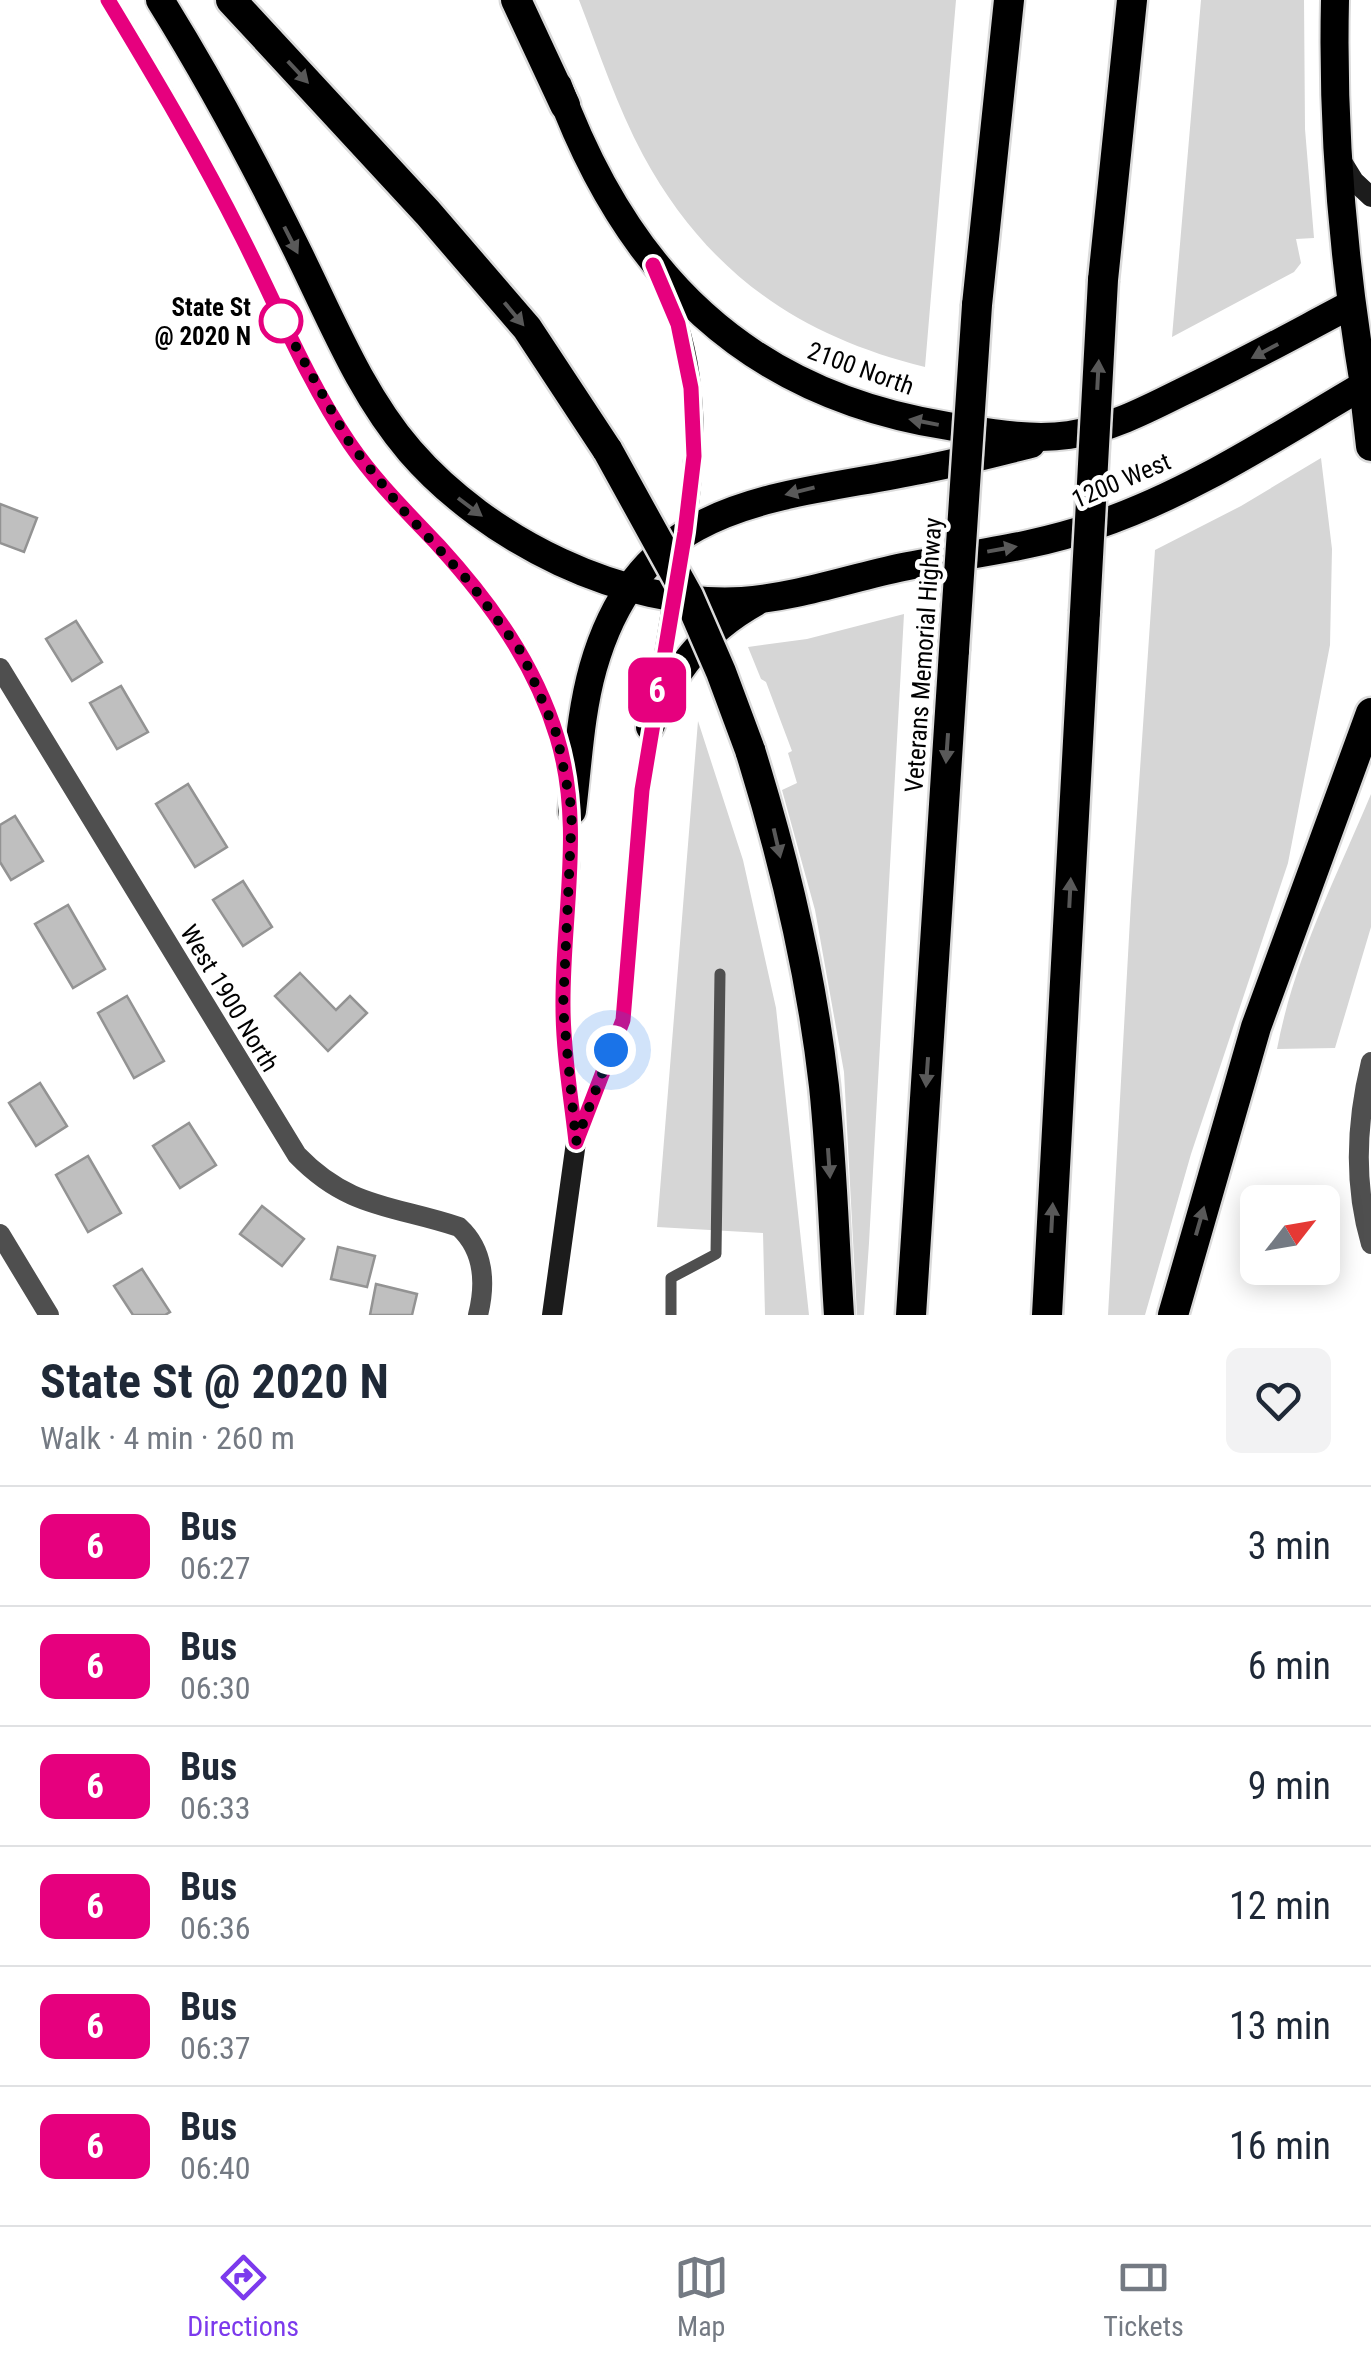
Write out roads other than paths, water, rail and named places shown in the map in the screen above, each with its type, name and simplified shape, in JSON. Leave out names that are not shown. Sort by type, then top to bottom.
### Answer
[{"type":"highway","points":[[160,0],[247,153],[376,405],[409,450],[454,495],[530,548],[582,571],[673,596],[715,602],[762,599]]},
{"type":"highway","points":[[231,0],[428,212],[527,328],[608,451],[688,596],[750,750],[804,958],[824,1086],[839,1315]]},
{"type":"highway","points":[[516,0],[565,105]]},
{"type":"highway","name":"2100 North","points":[[527,0],[565,105],[618,210],[653,265],[707,320],[760,358],[814,388],[875,411],[1012,434],[1066,436],[1100,428],[1146,409],[1361,299]]},
{"type":"highway","name":"Veterans Memorial Highway","points":[[911,1315],[977,305],[1009,0]]},
{"type":"highway","points":[[1047,1315],[1103,280],[1132,0]]},
{"type":"highway","points":[[1335,0],[1338,154],[1361,299],[1371,446]]},
{"type":"highway","name":"1200 West","points":[[762,599],[1050,540],[1096,526],[1177,491],[1368,383]]},
{"type":"highway","points":[[572,811],[594,666],[632,587],[657,556],[685,532],[716,515],[764,499],[919,470],[1066,436]]},
{"type":"highway","points":[[650,727],[665,692],[686,660],[720,625],[762,599]]},
{"type":"highway","points":[[1173,1315],[1256,1027],[1371,713]]},
{"type":"main road","points":[[108,0],[189,136],[302,361],[349,442],[402,509],[471,584],[522,653],[557,735],[572,811],[563,1008],[576,1142]]},
{"type":"main road","points":[[1338,154],[1354,181],[1371,197]]},
{"type":"main road","points":[[552,1315],[576,1142],[623,1020],[650,727],[685,532],[694,456],[691,388],[678,324],[653,265]]},
{"type":"street","name":"West 1900 North","points":[[0,668],[297,1154],[322,1180],[360,1200],[459,1228],[472,1239],[480,1255],[483,1296],[478,1315]]},
{"type":"street","points":[[1371,1062],[1360,1118],[1361,1198],[1371,1244]]},
{"type":"street","points":[[0,1234],[49,1315]]},
{"type":"lane","points":[[671,1315],[671,1278],[716,1254],[720,974]]},
{"type":"place","name":"State St @ 2020 N","points":[[281,321]]}]
